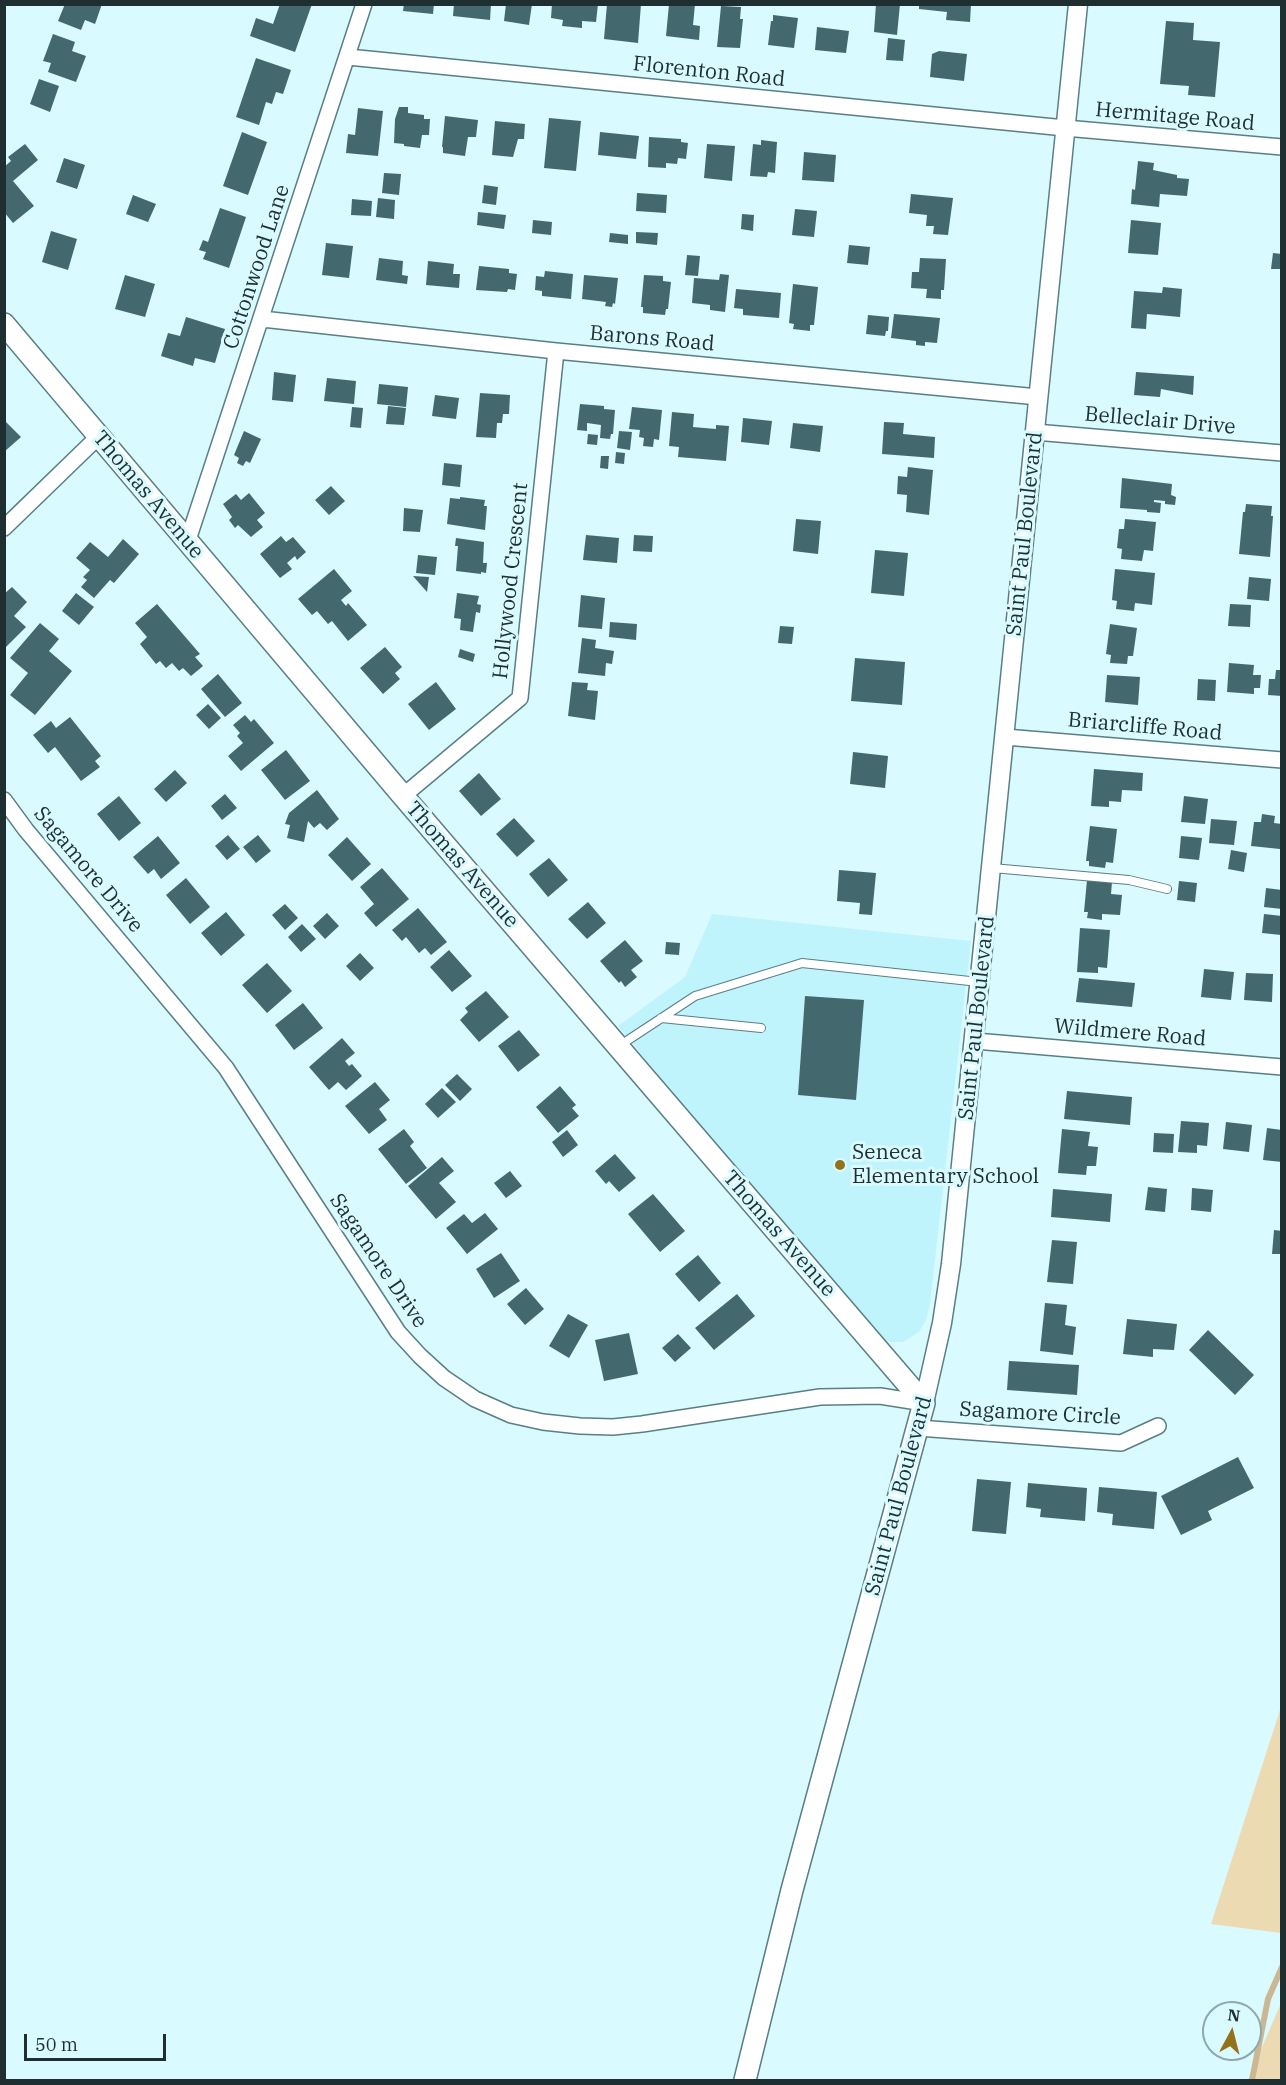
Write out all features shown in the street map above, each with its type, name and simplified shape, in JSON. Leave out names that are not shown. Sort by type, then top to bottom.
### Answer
[{"type":"main road","name":"Thomas Avenue","points":[[4,324],[187,543],[924,1403]]},
{"type":"main road","name":"Saint Paul Boulevard","points":[[745,2080],[794,1882],[924,1403]]},
{"type":"street","name":"Cottonwood Lane","points":[[187,543],[364,4]]},
{"type":"street","name":"Saint Paul Boulevard","points":[[924,1403],[942,1323],[951,1264],[1078,4]]},
{"type":"street","name":"Florenton Road","points":[[348,57],[1065,128]]},
{"type":"street","name":"Hermitage Road","points":[[1065,128],[1281,147]]},
{"type":"street","name":"Barons Road","points":[[262,319],[556,351],[1038,397]]},
{"type":"street","name":"Hollywood Crescent","points":[[403,796],[520,699],[556,351]]},
{"type":"street","name":"Belleclair Drive","points":[[1035,432],[1281,453]]},
{"type":"street","points":[[4,528],[99,436]]},
{"type":"street","name":"Briarcliffe Road","points":[[1005,736],[1281,760]]},
{"type":"street","name":"Sagamore Drive","points":[[4,800],[26,830],[225,1068],[398,1332],[444,1378],[467,1394],[511,1415],[543,1422],[602,1427],[642,1424],[820,1397],[880,1396],[924,1403]]},
{"type":"street","name":"Wildmere Road","points":[[975,1041],[1281,1067]]},
{"type":"street","name":"Sagamore Circle","points":[[918,1428],[1121,1443],[1158,1426]]},
{"type":"lane","points":[[992,868],[1129,879],[1167,889]]},
{"type":"lane","points":[[618,1046],[695,996],[802,963],[981,982]]},
{"type":"lane","points":[[661,1018],[761,1028]]},
{"type":"shaded area","name":"Seneca Elementary School","points":[[712,914],[971,941],[930,1304],[926,1320],[919,1332],[903,1342],[879,1339],[869,1330],[618,1026],[685,977]]},
{"type":"shaded area","points":[[1281,1707],[1281,1933],[1211,1924]]},
{"type":"shaded area","points":[[1281,2003],[1281,2080],[1248,2080],[1256,2061],[1262,2061],[1262,2047]]},
{"type":"building","points":[[65,4],[102,4],[95,24],[85,20],[81,30],[58,21]]},
{"type":"building","points":[[280,4],[312,4],[295,52],[250,36],[256,18],[273,24]]},
{"type":"building","points":[[404,4],[434,4],[433,14],[403,11]]},
{"type":"building","points":[[454,4],[491,4],[490,20],[453,16]]},
{"type":"building","points":[[506,4],[532,4],[529,25],[504,21]]},
{"type":"building","points":[[552,4],[598,4],[596,22],[582,21],[582,28],[562,26],[563,20],[551,18]]},
{"type":"building","points":[[607,4],[641,4],[638,43],[604,39]]},
{"type":"building","points":[[669,4],[695,4],[693,25],[700,26],[699,40],[666,36]]},
{"type":"building","points":[[876,4],[900,4],[897,35],[874,32]]},
{"type":"building","points":[[919,4],[971,4],[970,22],[946,20],[947,12],[919,9]]},
{"type":"building","points":[[721,6],[741,7],[740,19],[743,19],[740,48],[717,47]]},
{"type":"building","points":[[773,15],[798,18],[794,48],[768,45]]},
{"type":"building","points":[[1166,21],[1194,23],[1193,40],[1220,42],[1215,97],[1188,95],[1189,86],[1160,84]]},
{"type":"building","points":[[817,27],[849,31],[846,53],[815,50]]},
{"type":"building","points":[[53,34],[75,42],[72,51],[86,56],[76,82],[48,72],[51,63],[43,61]]},
{"type":"building","points":[[888,38],[905,40],[903,61],[886,60]]},
{"type":"building","points":[[939,51],[967,54],[964,81],[930,77],[932,54]]},
{"type":"building","points":[[256,58],[291,70],[283,94],[276,92],[272,104],[266,102],[259,125],[236,117]]},
{"type":"building","points":[[39,79],[59,86],[50,112],[30,104]]},
{"type":"building","points":[[399,107],[408,107],[408,113],[424,115],[424,119],[430,119],[429,135],[422,135],[420,148],[394,143],[395,119]]},
{"type":"building","points":[[358,108],[383,111],[378,156],[346,153],[348,134],[355,135]]},
{"type":"building","points":[[445,116],[478,120],[476,137],[468,137],[465,156],[443,153]]},
{"type":"building","points":[[549,118],[581,121],[576,171],[544,168]]},
{"type":"building","points":[[495,121],[525,124],[524,139],[518,139],[513,157],[492,155]]},
{"type":"building","points":[[242,132],[267,142],[248,195],[223,186]]},
{"type":"building","points":[[600,132],[639,136],[636,159],[598,155]]},
{"type":"building","points":[[649,137],[681,139],[681,142],[688,143],[686,159],[678,158],[677,164],[666,163],[666,168],[648,167]]},
{"type":"building","points":[[761,140],[777,142],[775,173],[768,172],[767,177],[750,176],[753,144],[761,145]]},
{"type":"building","points":[[25,144],[38,160],[13,181],[34,206],[13,223],[4,212],[4,167],[11,161],[8,157]]},
{"type":"building","points":[[707,144],[735,146],[732,181],[704,178]]},
{"type":"building","points":[[804,152],[836,155],[834,182],[802,180]]},
{"type":"building","points":[[64,158],[85,165],[77,189],[56,182]]},
{"type":"building","points":[[1138,161],[1154,163],[1153,170],[1177,175],[1177,178],[1189,179],[1187,196],[1160,194],[1159,207],[1131,204]]},
{"type":"building","points":[[384,173],[401,174],[399,195],[382,193]]},
{"type":"building","points":[[484,185],[498,187],[496,205],[482,203]]},
{"type":"building","points":[[637,193],[667,195],[666,213],[636,211]]},
{"type":"building","points":[[911,194],[953,198],[948,235],[933,234],[934,226],[926,226],[927,215],[909,213]]},
{"type":"building","points":[[133,195],[156,204],[148,222],[126,214]]},
{"type":"building","points":[[378,198],[395,200],[394,219],[376,217]]},
{"type":"building","points":[[352,199],[372,201],[371,216],[351,215]]},
{"type":"building","points":[[220,208],[246,217],[229,268],[203,259],[206,252],[199,250],[203,240],[208,242]]},
{"type":"building","points":[[795,209],[817,211],[814,237],[792,235]]},
{"type":"building","points":[[478,212],[506,215],[504,229],[477,225]]},
{"type":"building","points":[[742,214],[754,215],[753,231],[741,229]]},
{"type":"building","points":[[533,220],[552,222],[551,235],[532,233]]},
{"type":"building","points":[[1131,220],[1161,223],[1158,255],[1128,253]]},
{"type":"building","points":[[51,231],[77,239],[68,270],[42,262]]},
{"type":"building","points":[[636,232],[658,233],[657,245],[636,243]]},
{"type":"building","points":[[610,233],[628,235],[628,244],[609,242]]},
{"type":"building","points":[[326,243],[353,246],[349,278],[322,275]]},
{"type":"building","points":[[849,245],[870,247],[868,265],[847,263]]},
{"type":"building","points":[[1273,253],[1282,254],[1282,269],[1271,269]]},
{"type":"building","points":[[687,255],[700,256],[698,276],[685,275]]},
{"type":"building","points":[[379,258],[403,261],[402,275],[408,276],[407,284],[376,280]]},
{"type":"building","points":[[920,258],[946,259],[944,290],[941,290],[941,299],[926,298],[927,289],[911,288],[912,272],[919,272]]},
{"type":"building","points":[[428,261],[454,264],[453,274],[460,274],[459,288],[426,285]]},
{"type":"building","points":[[479,266],[509,269],[509,273],[517,274],[515,290],[508,289],[507,292],[476,290]]},
{"type":"building","points":[[545,271],[573,274],[571,299],[542,296],[542,291],[535,290],[536,276],[544,277]]},
{"type":"building","points":[[720,274],[729,275],[725,312],[710,310],[710,305],[692,303],[694,278],[719,280]]},
{"type":"building","points":[[125,275],[155,284],[145,317],[115,309]]},
{"type":"building","points":[[584,275],[618,278],[615,304],[613,303],[612,307],[605,306],[606,302],[582,299]]},
{"type":"building","points":[[644,275],[663,276],[663,281],[671,282],[668,309],[665,315],[643,313],[643,307],[641,307]]},
{"type":"building","points":[[793,284],[818,287],[814,325],[810,325],[810,331],[793,329],[794,324],[789,323]]},
{"type":"building","points":[[1163,287],[1182,289],[1180,317],[1147,314],[1146,329],[1131,328],[1134,291],[1162,293]]},
{"type":"building","points":[[736,289],[781,293],[779,318],[743,315],[743,309],[734,308]]},
{"type":"building","points":[[894,314],[940,318],[937,343],[925,342],[925,346],[916,345],[916,341],[891,338]]},
{"type":"building","points":[[868,315],[889,317],[888,331],[885,336],[866,334]]},
{"type":"building","points":[[186,317],[225,329],[215,363],[195,358],[193,366],[161,356],[168,333],[180,336]]},
{"type":"building","points":[[274,372],[296,375],[293,402],[272,400]]},
{"type":"building","points":[[1136,372],[1194,376],[1193,395],[1161,389],[1160,397],[1134,395]]},
{"type":"building","points":[[327,378],[356,381],[354,404],[324,401]]},
{"type":"building","points":[[379,384],[408,387],[406,407],[377,404]]},
{"type":"building","points":[[480,393],[510,395],[509,414],[503,414],[502,423],[497,423],[496,438],[476,437]]},
{"type":"building","points":[[435,395],[459,398],[456,419],[432,416]]},
{"type":"building","points":[[580,404],[604,406],[604,409],[615,410],[613,434],[610,439],[600,438],[601,425],[587,423],[587,431],[577,430]]},
{"type":"building","points":[[388,406],[406,408],[404,425],[386,424]]},
{"type":"building","points":[[352,407],[363,408],[361,428],[350,427]]},
{"type":"building","points":[[632,407],[662,410],[659,440],[654,439],[653,447],[643,446],[644,438],[639,437],[640,430],[629,429]]},
{"type":"building","points":[[672,412],[694,414],[693,427],[716,429],[716,425],[729,426],[726,461],[678,457],[679,447],[669,446]]},
{"type":"building","points":[[743,418],[772,421],[769,445],[741,442]]},
{"type":"building","points":[[4,420],[21,437],[4,452]]},
{"type":"building","points":[[884,422],[904,423],[903,434],[935,437],[934,458],[882,454]]},
{"type":"building","points":[[793,423],[823,426],[820,452],[790,448]]},
{"type":"building","points":[[244,431],[261,439],[250,463],[246,461],[243,466],[237,463],[239,458],[234,455]]},
{"type":"building","points":[[619,431],[632,432],[630,450],[617,448]]},
{"type":"building","points":[[588,434],[598,435],[597,445],[587,444]]},
{"type":"building","points":[[616,452],[625,453],[624,464],[615,463]]},
{"type":"building","points":[[601,456],[609,456],[608,469],[600,468]]},
{"type":"building","points":[[444,463],[462,465],[460,487],[442,485]]},
{"type":"building","points":[[908,467],[933,470],[929,515],[906,512],[907,495],[897,494],[898,476],[907,477]]},
{"type":"building","points":[[1122,478],[1172,484],[1171,495],[1176,497],[1175,505],[1154,500],[1154,502],[1161,503],[1160,513],[1120,508]]},
{"type":"building","points":[[331,486],[345,501],[329,515],[315,500]]},
{"type":"building","points":[[249,493],[265,513],[257,520],[263,527],[251,537],[238,525],[235,528],[229,520],[232,517],[223,504],[236,494],[241,500]]},
{"type":"building","points":[[460,497],[485,500],[484,506],[487,506],[485,530],[447,524],[450,498],[460,499]]},
{"type":"building","points":[[1246,504],[1272,506],[1270,557],[1239,554],[1243,512],[1245,512]]},
{"type":"building","points":[[404,508],[423,510],[420,532],[403,531]]},
{"type":"building","points":[[796,519],[821,521],[818,554],[793,551]]},
{"type":"building","points":[[1125,519],[1156,522],[1153,551],[1144,550],[1142,561],[1121,559],[1122,549],[1117,548],[1119,529],[1124,529]]},
{"type":"building","points":[[586,535],[619,538],[617,563],[583,560]]},
{"type":"building","points":[[634,535],[653,536],[652,552],[633,551]]},
{"type":"building","points":[[281,536],[286,542],[293,537],[306,552],[297,560],[295,556],[287,563],[292,569],[280,578],[260,554]]},
{"type":"building","points":[[456,538],[484,542],[483,563],[487,563],[486,573],[456,571],[458,546],[455,546]]},
{"type":"building","points":[[123,539],[139,554],[114,583],[110,580],[94,598],[81,587],[87,580],[83,577],[90,570],[76,558],[90,542],[108,557]]},
{"type":"building","points":[[875,550],[908,553],[904,596],[871,593]]},
{"type":"building","points":[[418,555],[437,557],[435,575],[416,573]]},
{"type":"building","points":[[334,569],[352,591],[341,600],[346,606],[348,603],[367,625],[348,641],[332,621],[328,624],[317,611],[312,615],[298,599]]},
{"type":"building","points":[[1115,569],[1155,573],[1152,605],[1135,603],[1134,611],[1116,609],[1117,601],[1112,600]]},
{"type":"building","points":[[413,576],[429,577],[427,592]]},
{"type":"building","points":[[1249,577],[1271,579],[1269,601],[1247,599]]},
{"type":"building","points":[[12,587],[27,602],[14,616],[26,627],[6,647],[4,594]]},
{"type":"building","points":[[76,593],[94,607],[79,625],[62,611]]},
{"type":"building","points":[[457,593],[479,596],[477,604],[481,605],[480,613],[476,612],[473,632],[460,630],[461,619],[454,618]]},
{"type":"building","points":[[581,595],[605,598],[602,629],[578,627]]},
{"type":"building","points":[[157,604],[200,654],[195,657],[203,666],[191,676],[183,668],[179,671],[172,663],[166,668],[160,661],[156,664],[140,644],[147,637],[135,623]]},
{"type":"building","points":[[1230,604],[1251,605],[1250,627],[1228,626]]},
{"type":"building","points":[[610,622],[637,624],[636,640],[609,637]]},
{"type":"building","points":[[40,623],[59,639],[49,651],[72,671],[35,715],[10,695],[28,673],[10,658]]},
{"type":"building","points":[[1110,624],[1137,628],[1133,656],[1128,656],[1127,664],[1110,663],[1111,655],[1106,654]]},
{"type":"building","points":[[780,626],[794,627],[792,644],[778,643]]},
{"type":"building","points":[[582,638],[596,640],[595,648],[614,651],[612,664],[606,663],[605,676],[578,673]]},
{"type":"building","points":[[385,647],[402,667],[395,673],[400,679],[383,694],[360,668]]},
{"type":"building","points":[[460,649],[475,654],[473,662],[458,657]]},
{"type":"building","points":[[855,658],[905,662],[902,705],[851,701]]},
{"type":"building","points":[[1229,663],[1254,665],[1253,675],[1261,675],[1260,688],[1254,688],[1254,694],[1227,692]]},
{"type":"building","points":[[1276,670],[1282,670],[1282,696],[1268,695],[1269,679],[1275,679]]},
{"type":"building","points":[[218,674],[242,703],[225,717],[201,689]]},
{"type":"building","points":[[1107,675],[1140,677],[1138,705],[1105,702]]},
{"type":"building","points":[[1198,679],[1216,680],[1215,701],[1197,700]]},
{"type":"building","points":[[436,682],[456,709],[429,730],[408,704]]},
{"type":"building","points":[[572,682],[588,683],[587,690],[598,691],[595,720],[568,716]]},
{"type":"building","points":[[208,704],[221,718],[209,729],[196,715]]},
{"type":"building","points":[[245,715],[251,722],[254,719],[274,743],[241,771],[228,756],[243,743],[237,736],[240,733],[233,725]]},
{"type":"building","points":[[70,717],[101,756],[95,761],[100,767],[81,781],[55,747],[48,753],[33,735],[51,721],[56,728]]},
{"type":"building","points":[[286,750],[310,781],[285,800],[261,770]]},
{"type":"building","points":[[853,752],[888,756],[885,788],[850,784]]},
{"type":"building","points":[[1094,769],[1143,773],[1142,791],[1122,790],[1121,802],[1109,801],[1109,807],[1091,806]]},
{"type":"building","points":[[175,770],[187,783],[166,802],[154,789]]},
{"type":"building","points":[[479,773],[501,799],[481,816],[459,791]]},
{"type":"building","points":[[317,790],[339,819],[327,830],[320,823],[314,828],[308,821],[304,842],[287,838],[290,825],[285,824],[289,813]]},
{"type":"building","points":[[225,794],[237,808],[222,820],[211,806]]},
{"type":"building","points":[[119,796],[141,823],[119,841],[97,814]]},
{"type":"building","points":[[1184,796],[1208,799],[1205,824],[1181,822]]},
{"type":"building","points":[[1262,814],[1275,816],[1274,823],[1282,824],[1280,849],[1251,846],[1254,822],[1261,822]]},
{"type":"building","points":[[514,818],[535,841],[517,857],[496,834]]},
{"type":"building","points":[[1211,819],[1237,821],[1234,845],[1209,843]]},
{"type":"building","points":[[1090,826],[1117,829],[1113,863],[1106,862],[1105,868],[1089,866],[1089,861],[1086,861]]},
{"type":"building","points":[[228,835],[240,849],[227,860],[215,846]]},
{"type":"building","points":[[258,835],[271,851],[256,863],[243,847]]},
{"type":"building","points":[[158,836],[180,863],[161,879],[154,869],[148,874],[133,857]]},
{"type":"building","points":[[1181,836],[1202,838],[1199,860],[1179,858]]},
{"type":"building","points":[[347,837],[371,864],[352,881],[328,855]]},
{"type":"building","points":[[1231,850],[1247,853],[1244,872],[1228,869]]},
{"type":"building","points":[[549,858],[568,880],[548,897],[529,874]]},
{"type":"building","points":[[382,868],[409,899],[376,927],[364,913],[374,904],[360,887]]},
{"type":"building","points":[[839,870],[876,873],[872,915],[859,914],[860,903],[837,901]]},
{"type":"building","points":[[186,878],[210,907],[190,924],[166,895]]},
{"type":"building","points":[[1087,880],[1112,882],[1111,894],[1122,895],[1120,915],[1102,914],[1102,920],[1087,918],[1088,912],[1084,912]]},
{"type":"building","points":[[1179,881],[1197,883],[1195,902],[1177,900]]},
{"type":"building","points":[[1266,888],[1282,890],[1282,909],[1264,907]]},
{"type":"building","points":[[588,902],[606,923],[587,939],[568,919]]},
{"type":"building","points":[[285,904],[298,918],[285,930],[272,915]]},
{"type":"building","points":[[418,908],[447,942],[431,955],[425,948],[419,953],[406,937],[402,941],[392,930]]},
{"type":"building","points":[[226,912],[245,935],[221,956],[201,933]]},
{"type":"building","points":[[327,913],[339,926],[325,939],[313,926]]},
{"type":"building","points":[[1264,914],[1282,916],[1281,935],[1262,933]]},
{"type":"building","points":[[302,924],[316,939],[301,952],[288,937]]},
{"type":"building","points":[[1080,928],[1110,930],[1107,968],[1098,967],[1098,973],[1077,972]]},
{"type":"building","points":[[625,940],[643,961],[631,970],[637,977],[625,987],[600,961]]},
{"type":"building","points":[[666,942],[680,943],[679,955],[665,954]]},
{"type":"building","points":[[449,950],[472,976],[452,992],[430,967]]},
{"type":"building","points":[[360,953],[374,968],[360,981],[346,966]]},
{"type":"building","points":[[267,963],[292,991],[267,1013],[242,985]]},
{"type":"building","points":[[1204,969],[1234,972],[1231,1000],[1201,997]]},
{"type":"building","points":[[1246,973],[1273,974],[1272,1002],[1244,1000]]},
{"type":"building","points":[[1079,978],[1135,983],[1132,1007],[1076,1002]]},
{"type":"building","points":[[486,991],[509,1017],[479,1042],[460,1020],[468,1012],[465,1008]]},
{"type":"building","name":"Seneca Elementary School","points":[[805,996],[864,1000],[856,1100],[798,1095]]},
{"type":"building","points":[[303,1003],[323,1028],[294,1050],[275,1025]]},
{"type":"building","points":[[519,1030],[540,1055],[518,1072],[498,1046]]},
{"type":"building","points":[[342,1038],[355,1053],[345,1061],[349,1066],[352,1064],[362,1076],[346,1090],[338,1082],[329,1090],[309,1067]]},
{"type":"building","points":[[457,1074],[472,1089],[460,1101],[445,1085]]},
{"type":"building","points":[[375,1082],[390,1100],[379,1109],[387,1120],[369,1134],[345,1106]]},
{"type":"building","points":[[560,1086],[576,1105],[572,1108],[579,1116],[558,1133],[536,1107]]},
{"type":"building","points":[[442,1088],[456,1102],[438,1118],[425,1104]]},
{"type":"building","points":[[1067,1091],[1132,1097],[1130,1125],[1064,1119]]},
{"type":"building","points":[[1181,1121],[1209,1123],[1207,1146],[1197,1145],[1197,1153],[1178,1152]]},
{"type":"building","points":[[1226,1122],[1252,1125],[1249,1152],[1223,1149]]},
{"type":"building","points":[[1267,1128],[1282,1130],[1282,1162],[1263,1160]]},
{"type":"building","points":[[404,1129],[414,1142],[410,1146],[427,1168],[406,1184],[378,1149]]},
{"type":"building","points":[[1062,1129],[1090,1132],[1088,1146],[1098,1147],[1096,1166],[1087,1166],[1086,1175],[1058,1173]]},
{"type":"building","points":[[567,1130],[578,1145],[563,1157],[552,1142]]},
{"type":"building","points":[[1154,1133],[1174,1134],[1173,1153],[1153,1152]]},
{"type":"building","points":[[615,1154],[636,1178],[619,1192],[609,1181],[606,1184],[595,1171]]},
{"type":"building","points":[[442,1157],[454,1171],[439,1183],[456,1202],[436,1219],[408,1186]]},
{"type":"building","points":[[510,1171],[522,1186],[506,1198],[494,1183]]},
{"type":"building","points":[[1148,1187],[1167,1189],[1165,1212],[1145,1210]]},
{"type":"building","points":[[1192,1188],[1213,1190],[1211,1212],[1191,1210]]},
{"type":"building","points":[[1053,1189],[1112,1194],[1110,1222],[1051,1217]]},
{"type":"building","points":[[653,1194],[685,1231],[660,1252],[628,1214]]},
{"type":"building","points":[[485,1213],[498,1229],[467,1254],[446,1228],[464,1214],[472,1223]]},
{"type":"building","points":[[1274,1230],[1282,1231],[1282,1254],[1272,1254]]},
{"type":"building","points":[[1052,1240],[1077,1242],[1073,1284],[1047,1282]]},
{"type":"building","points":[[501,1253],[520,1281],[494,1298],[476,1269]]},
{"type":"building","points":[[698,1255],[721,1283],[699,1302],[675,1274]]},
{"type":"building","points":[[526,1288],[544,1309],[525,1325],[507,1304]]},
{"type":"building","points":[[737,1294],[755,1316],[714,1350],[695,1328]]},
{"type":"building","points":[[1045,1303],[1067,1305],[1065,1325],[1076,1327],[1073,1355],[1040,1351]]},
{"type":"building","points":[[568,1314],[588,1325],[569,1358],[549,1346]]},
{"type":"building","points":[[1127,1319],[1177,1324],[1174,1350],[1153,1349],[1153,1357],[1123,1354]]},
{"type":"building","points":[[1208,1330],[1254,1375],[1235,1395],[1189,1350]]},
{"type":"building","points":[[629,1333],[638,1374],[604,1381],[595,1340]]},
{"type":"building","points":[[678,1334],[691,1348],[675,1362],[662,1348]]},
{"type":"building","points":[[1009,1361],[1079,1365],[1077,1395],[1007,1390]]},
{"type":"building","points":[[1238,1457],[1254,1488],[1208,1511],[1212,1520],[1181,1535],[1161,1496]]},
{"type":"building","points":[[977,1479],[1011,1482],[1006,1534],[972,1531]]},
{"type":"building","points":[[1028,1483],[1087,1488],[1085,1521],[1040,1517],[1041,1509],[1026,1507]]},
{"type":"building","points":[[1099,1487],[1157,1492],[1154,1529],[1112,1525],[1113,1514],[1097,1512]]},
{"type":"waterway","points":[[1252,2080],[1268,1999],[1282,1967]]},
{"type":"place","name":"Seneca Elementary School","points":[[840,1165]]}]
